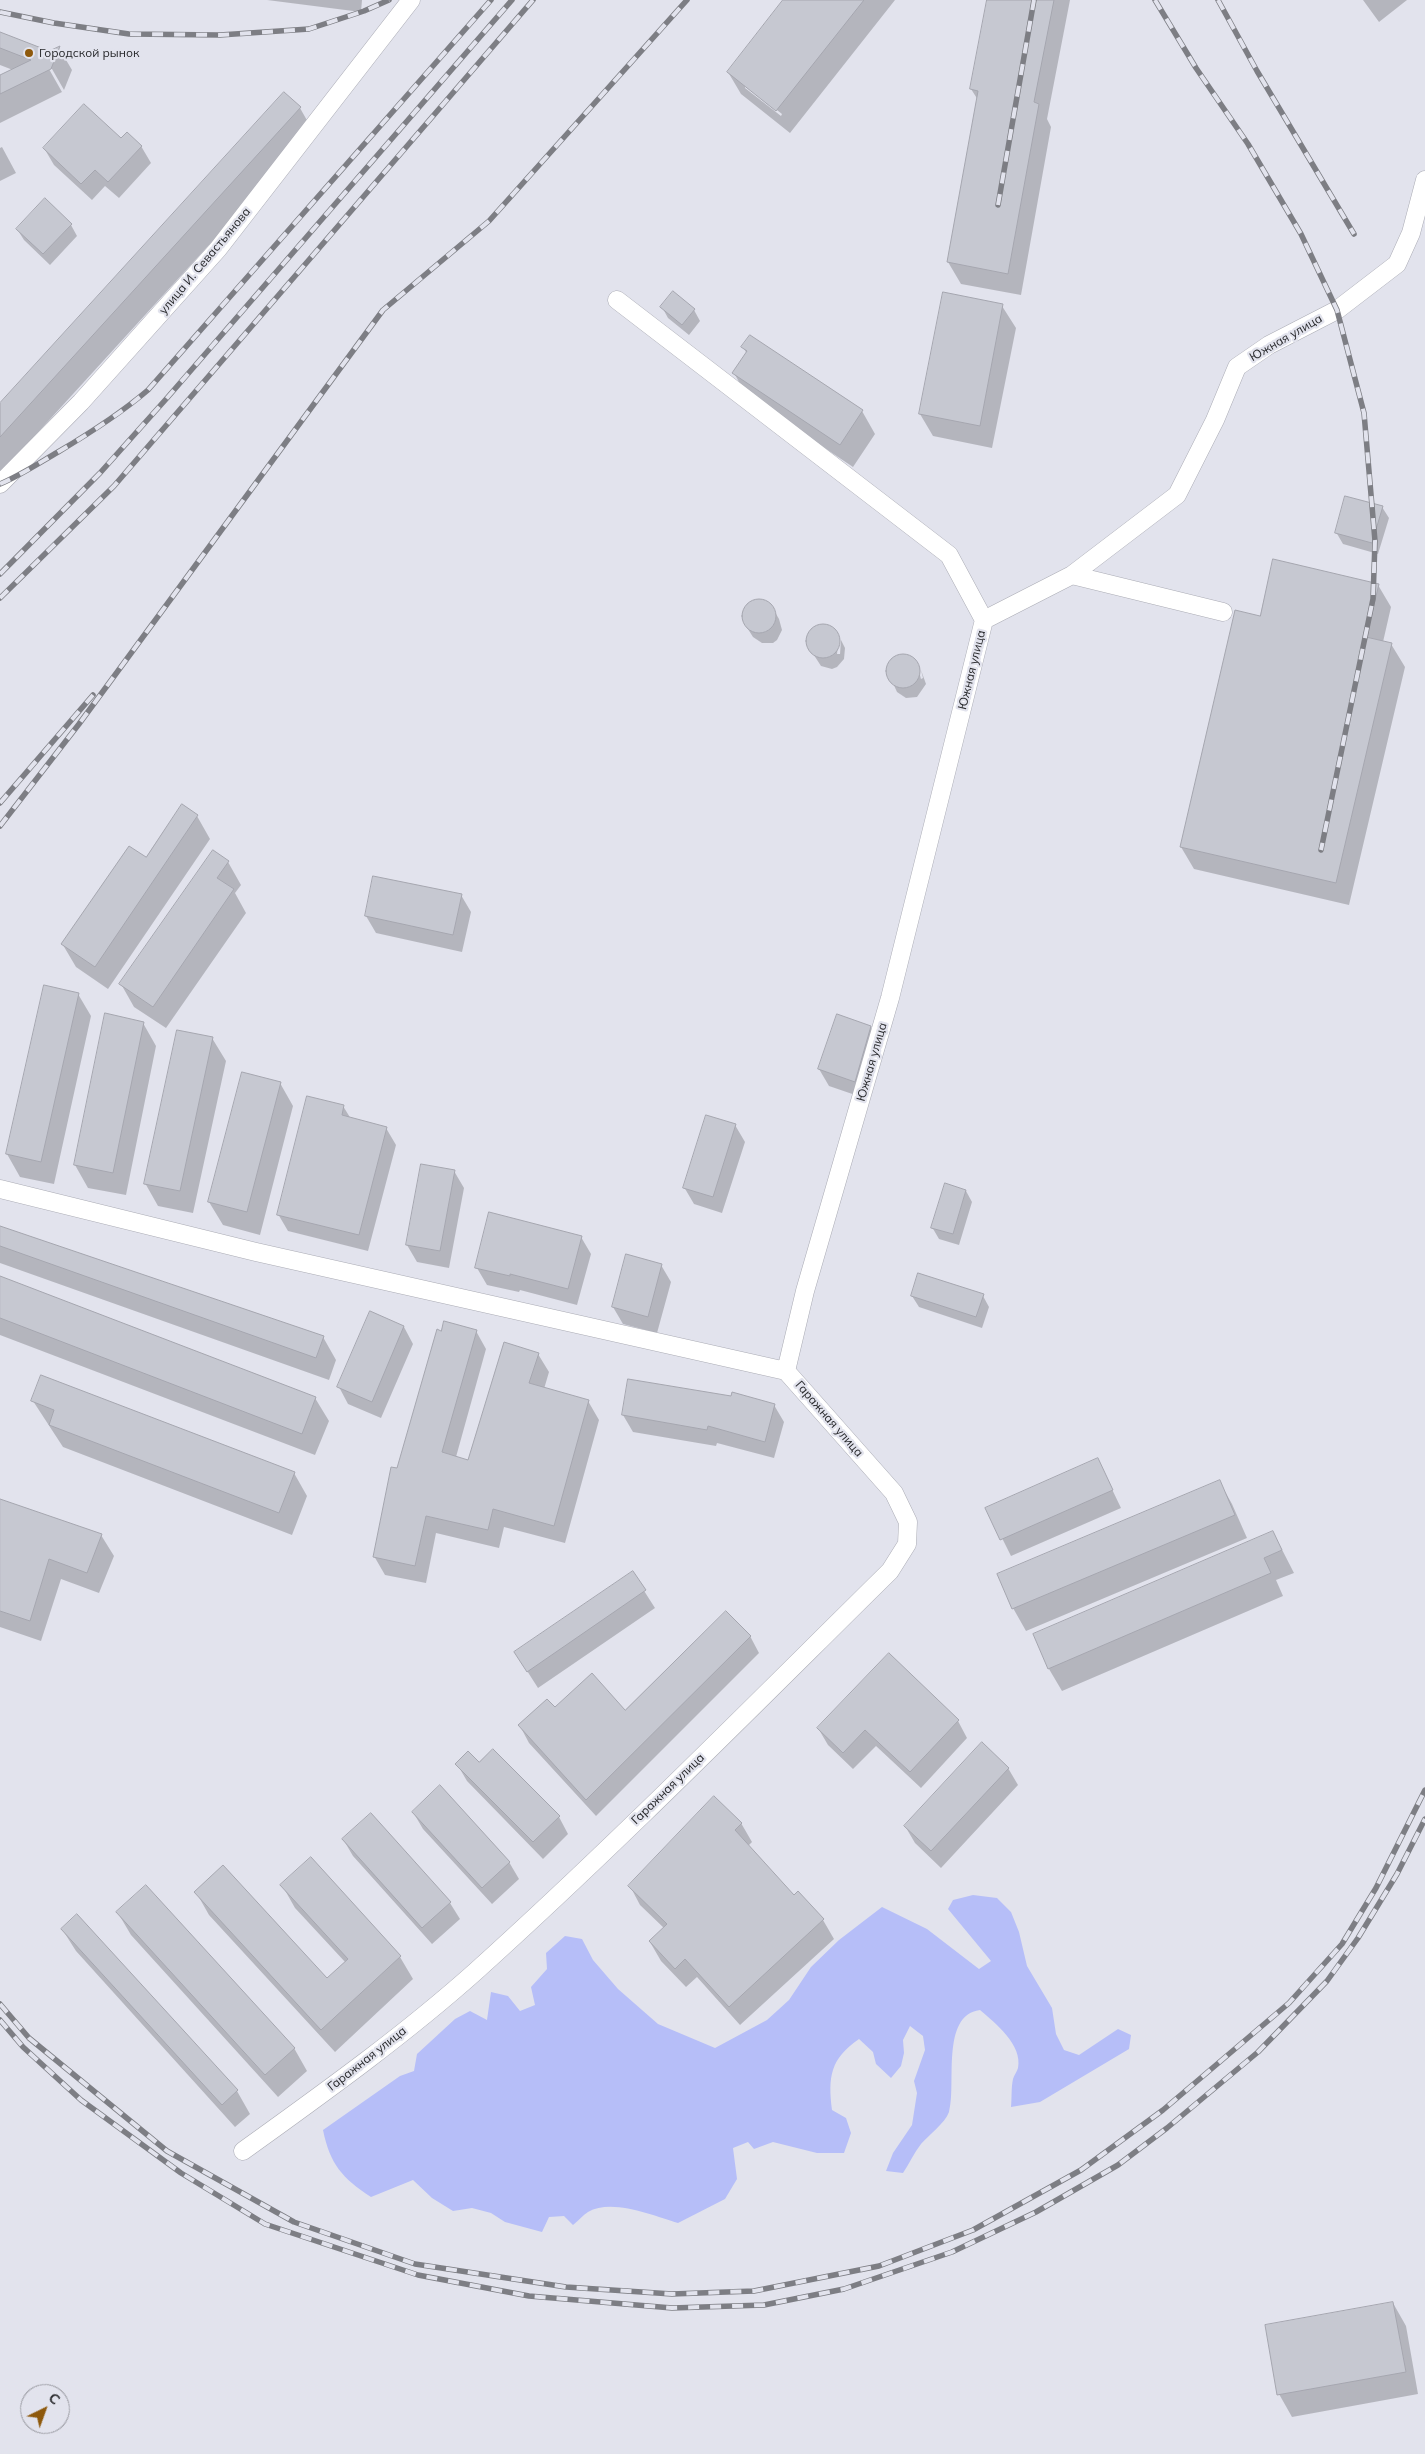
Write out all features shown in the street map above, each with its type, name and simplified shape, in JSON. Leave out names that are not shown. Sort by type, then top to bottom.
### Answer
[{"type":"street","name":"улица И. Севастьянова","points":[[0,484],[81,402],[218,249],[411,0]]},
{"type":"street","name":"Южная улица","points":[[786,1371],[805,1291],[890,998],[984,620],[1072,575],[1177,495],[1215,420],[1237,367],[1269,345],[1337,310],[1397,264],[1411,233],[1425,180]]},
{"type":"street","points":[[617,300],[950,555],[984,620]]},
{"type":"street","points":[[1072,575],[1223,612]]},
{"type":"street","points":[[0,1189],[256,1252],[786,1371]]},
{"type":"street","name":"Гаражная улица","points":[[243,2151],[361,2066],[474,1973],[682,1776],[890,1571],[907,1544],[908,1522],[894,1493],[786,1371]]},
{"type":"shaded area","points":[[973,1895],[997,1898],[1011,1912],[1019,1932],[1027,1966],[1052,2008],[1056,2034],[1064,2050],[1079,2055],[1118,2029],[1131,2035],[1129,2049],[1040,2102],[1011,2107],[1012,2082],[1018,2068],[1016,2051],[1006,2035],[980,2010],[968,2015],[959,2024],[952,2053],[949,2112],[940,2125],[921,2144],[903,2173],[886,2171],[893,2153],[912,2125],[917,2093],[914,2081],[925,2050],[923,2036],[910,2026],[903,2040],[904,2053],[901,2066],[891,2078],[876,2064],[873,2052],[859,2039],[849,2046],[837,2062],[833,2070],[830,2088],[832,2110],[846,2118],[851,2133],[844,2153],[817,2153],[773,2142],[754,2149],[748,2142],[733,2148],[737,2179],[725,2199],[678,2223],[621,2207],[609,2207],[598,2208],[588,2212],[573,2225],[564,2216],[549,2217],[542,2232],[505,2222],[491,2213],[472,2208],[453,2211],[432,2198],[413,2180],[371,2197],[345,2176],[329,2152],[323,2130],[400,2076],[414,2071],[417,2054],[455,2019],[470,2011],[487,2020],[491,1992],[508,1996],[520,2011],[535,2005],[531,1987],[547,1969],[546,1953],[565,1936],[582,1939],[593,1960],[618,1989],[658,2024],[715,2048],[767,2020],[789,2000],[811,1967],[839,1940],[882,1907],[927,1929],[979,1969],[991,1961],[948,1909],[953,1900]]},
{"type":"building","points":[[783,0],[864,0],[776,111],[727,72]]},
{"type":"building","points":[[987,0],[1054,0],[1034,102],[1039,104],[1008,274],[947,262],[978,91],[970,89]]},
{"type":"building","points":[[0,32],[49,51],[60,46],[51,69],[0,94],[0,75],[31,60],[0,48]]},
{"type":"building","points":[[284,92],[301,107],[0,437],[0,403]]},
{"type":"building","points":[[84,104],[121,138],[127,132],[142,146],[108,182],[95,170],[81,184],[43,148]]},
{"type":"building","points":[[45,198],[72,224],[43,254],[16,229]]},
{"type":"building","points":[[673,291],[695,309],[682,325],[660,307]]},
{"type":"building","points":[[943,292],[1003,304],[980,426],[919,414]]},
{"type":"building","points":[[750,335],[863,410],[840,445],[732,373],[747,351],[741,347]]},
{"type":"building","points":[[1345,496],[1383,506],[1372,543],[1335,533]]},
{"type":"building","points":[[1273,559],[1379,584],[1366,637],[1392,643],[1336,883],[1180,847],[1235,610],[1260,616]]},
{"type":"building","points":[[759,599],[766,600],[771,604],[775,609],[775,623],[771,628],[766,632],[759,633],[752,632],[747,628],[743,623],[742,616],[743,609],[747,604],[752,600]]},
{"type":"building","points":[[823,624],[830,625],[835,629],[839,634],[839,648],[835,653],[830,657],[823,658],[816,657],[811,653],[807,648],[806,641],[807,634],[811,629],[816,625]]},
{"type":"building","points":[[903,654],[910,655],[915,659],[919,664],[919,678],[915,683],[910,687],[903,688],[896,687],[891,683],[887,678],[886,671],[887,664],[891,659],[896,655]]},
{"type":"building","points":[[182,804],[198,815],[95,967],[61,944],[129,846],[146,857]]},
{"type":"building","points":[[213,850],[229,861],[217,878],[234,889],[153,1007],[119,984]]},
{"type":"building","points":[[373,876],[462,894],[453,935],[365,916]]},
{"type":"building","points":[[44,985],[79,993],[41,1162],[6,1154]]},
{"type":"building","points":[[105,1013],[144,1022],[113,1173],[74,1165]]},
{"type":"building","points":[[837,1014],[871,1026],[855,1082],[818,1069]]},
{"type":"building","points":[[177,1030],[213,1037],[180,1191],[144,1184]]},
{"type":"building","points":[[242,1072],[281,1082],[247,1212],[208,1202]]},
{"type":"building","points":[[307,1096],[344,1105],[342,1115],[387,1127],[359,1235],[277,1215]]},
{"type":"building","points":[[706,1115],[736,1124],[713,1197],[683,1188]]},
{"type":"building","points":[[421,1164],[455,1170],[440,1251],[406,1245]]},
{"type":"building","points":[[945,1183],[966,1190],[953,1234],[931,1228]]},
{"type":"building","points":[[489,1212],[582,1236],[568,1289],[510,1274],[510,1276],[475,1268]]},
{"type":"building","points":[[0,1226],[324,1336],[316,1358],[0,1246]]},
{"type":"building","points":[[626,1254],[662,1264],[648,1317],[612,1307]]},
{"type":"building","points":[[918,1273],[984,1294],[976,1317],[911,1296]]},
{"type":"building","points":[[0,1276],[316,1397],[302,1434],[0,1318]]},
{"type":"building","points":[[370,1311],[404,1326],[372,1402],[337,1387]]},
{"type":"building","points":[[444,1321],[477,1330],[442,1452],[468,1460],[504,1342],[539,1353],[529,1383],[589,1400],[554,1526],[493,1509],[488,1530],[426,1516],[415,1566],[373,1557],[391,1467],[397,1468],[437,1329],[441,1331]]},
{"type":"building","points":[[41,1375],[295,1472],[279,1513],[49,1425],[54,1410],[31,1401]]},
{"type":"building","points":[[628,1379],[731,1396],[732,1392],[775,1404],[765,1442],[708,1426],[707,1430],[622,1415]]},
{"type":"building","points":[[1098,1458],[1113,1490],[1000,1540],[985,1508]]},
{"type":"building","points":[[1220,1480],[1235,1515],[1012,1609],[997,1574]]},
{"type":"building","points":[[0,1499],[102,1534],[87,1573],[49,1559],[30,1621],[0,1611]]},
{"type":"building","points":[[1273,1531],[1282,1550],[1264,1558],[1271,1573],[1048,1669],[1033,1634]]},
{"type":"building","points":[[633,1571],[646,1590],[527,1672],[514,1652]]},
{"type":"building","points":[[726,1611],[751,1636],[586,1800],[518,1725],[547,1699],[555,1707],[592,1673],[625,1710]]},
{"type":"building","points":[[889,1653],[959,1720],[910,1772],[865,1730],[843,1753],[817,1728]]},
{"type":"building","points":[[982,1742],[1009,1768],[931,1851],[904,1826]]},
{"type":"building","points":[[493,1749],[560,1816],[533,1842],[455,1764],[468,1751],[479,1762]]},
{"type":"building","points":[[440,1785],[510,1862],[482,1888],[412,1812]]},
{"type":"building","points":[[714,1796],[742,1823],[735,1830],[794,1895],[798,1891],[824,1919],[729,2007],[685,1959],[675,1969],[649,1941],[667,1924],[628,1886]]},
{"type":"building","points":[[371,1813],[451,1902],[422,1928],[342,1839]]},
{"type":"building","points":[[311,1857],[401,1956],[321,2030],[194,1892],[223,1865],[327,1978],[348,1959],[280,1885]]},
{"type":"building","points":[[146,1885],[295,2048],[265,2075],[116,1912]]},
{"type":"building","points":[[77,1914],[238,2090],[222,2105],[61,1929]]},
{"type":"building","points":[[1393,2302],[1406,2372],[1277,2395],[1265,2325]]},
{"type":"railway","points":[[0,12],[54,23],[129,34],[220,35],[309,29],[364,11],[389,0]]},
{"type":"railway","points":[[0,484],[30,469],[93,430],[148,390],[491,0]]},
{"type":"railway","points":[[0,574],[100,473],[167,398],[512,0]]},
{"type":"railway","points":[[0,598],[114,486],[533,0]]},
{"type":"railway","points":[[0,826],[79,724],[383,310],[489,221],[687,0]]},
{"type":"railway","points":[[998,205],[1034,0]]},
{"type":"railway","points":[[1155,0],[1196,68],[1248,144],[1301,234],[1337,310],[1364,413],[1375,541],[1373,599],[1321,850]]},
{"type":"railway","points":[[1218,0],[1257,71],[1354,234]]},
{"type":"railway","points":[[0,803],[93,695]]},
{"type":"railway","points":[[0,2004],[29,2038],[167,2151],[294,2222],[415,2264],[566,2287],[672,2294],[754,2291],[879,2266],[973,2230],[1081,2170],[1163,2110],[1289,2003],[1342,1944],[1376,1888],[1425,1790]]},
{"type":"railway","points":[[0,2020],[23,2047],[81,2100],[181,2173],[265,2224],[418,2275],[529,2296],[672,2308],[764,2305],[844,2289],[952,2252],[1036,2212],[1118,2165],[1167,2128],[1258,2052],[1327,1981],[1358,1938],[1397,1874],[1425,1819]]},
{"type":"place","name":"Городской рынок","points":[[29,53]]}]
